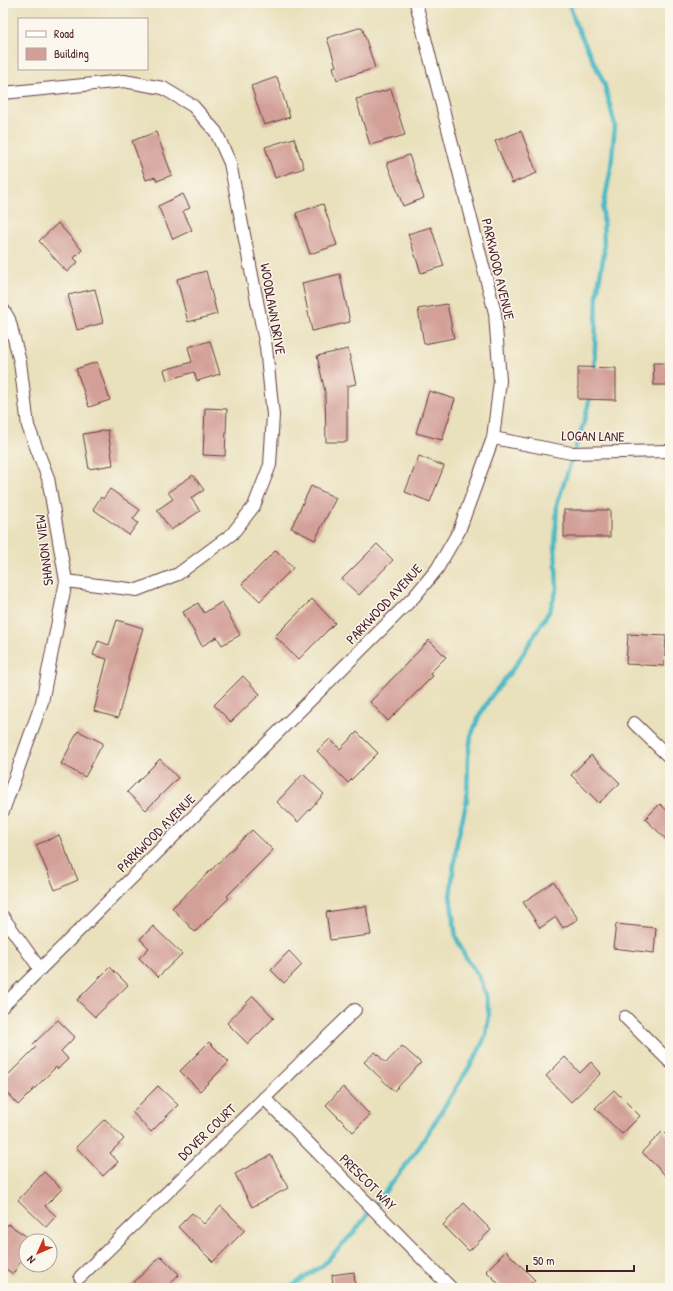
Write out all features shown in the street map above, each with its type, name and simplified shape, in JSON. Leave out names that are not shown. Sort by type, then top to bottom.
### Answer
[{"type":"street","name":"PARKWOOD AVENUE","points":[[3,1006],[414,597],[437,568],[459,531],[493,438],[500,381],[495,313],[416,3]]},
{"type":"street","name":"WOODLAWN DRIVE","points":[[3,93],[124,81],[163,88],[193,106],[216,132],[230,163],[266,347],[273,415],[270,465],[254,506],[232,534],[178,574],[137,590],[66,581]]},
{"type":"street","name":"SHANON VIEW","points":[[3,309],[9,319],[20,362],[28,426],[48,478],[66,581],[42,702],[3,811]]},
{"type":"street","name":"LOGAN LANE","points":[[493,438],[571,453],[670,451]]},
{"type":"street","points":[[634,723],[670,758]]},
{"type":"street","points":[[3,917],[40,969]]},
{"type":"street","name":"DOVER COURT","points":[[80,1277],[355,1010]]},
{"type":"street","points":[[625,1017],[670,1062]]},
{"type":"street","name":"PRESCOT WAY","points":[[264,1098],[451,1288]]},
{"type":"building","points":[[362,27],[375,68],[337,80],[333,67],[336,66],[327,38]]},
{"type":"building","points":[[277,77],[290,117],[264,125],[251,86]]},
{"type":"building","points":[[391,89],[405,135],[370,145],[356,99]]},
{"type":"building","points":[[521,131],[537,173],[512,183],[495,141]]},
{"type":"building","points":[[156,132],[172,175],[157,181],[155,177],[146,180],[132,141]]},
{"type":"building","points":[[294,138],[304,168],[275,178],[265,147]]},
{"type":"building","points":[[409,155],[424,198],[403,206],[387,163]]},
{"type":"building","points":[[183,194],[190,208],[183,211],[192,230],[173,239],[158,206]]},
{"type":"building","points":[[323,204],[337,245],[310,254],[296,213]]},
{"type":"building","points":[[58,223],[82,250],[74,258],[78,262],[67,272],[39,241]]},
{"type":"building","points":[[431,227],[444,266],[421,273],[408,234]]},
{"type":"building","points":[[206,271],[217,314],[188,322],[177,279]]},
{"type":"building","points":[[340,274],[350,322],[312,331],[302,283]]},
{"type":"building","points":[[95,289],[103,323],[77,330],[68,295]]},
{"type":"building","points":[[447,304],[454,338],[424,344],[418,309]]},
{"type":"building","points":[[210,341],[220,374],[197,381],[194,372],[167,380],[164,370],[192,362],[188,347]]},
{"type":"building","points":[[348,349],[356,384],[347,386],[347,442],[326,442],[325,392],[317,356]]},
{"type":"building","points":[[97,362],[110,400],[89,407],[76,369]]},
{"type":"building","points":[[653,363],[670,363],[670,385],[654,385]]},
{"type":"building","points":[[578,367],[616,368],[616,400],[578,399]]},
{"type":"building","points":[[429,391],[455,399],[442,440],[416,433]]},
{"type":"building","points":[[205,408],[227,409],[225,456],[203,455]]},
{"type":"building","points":[[108,430],[113,465],[89,469],[83,434]]},
{"type":"building","points":[[419,456],[444,466],[430,502],[405,492]]},
{"type":"building","points":[[193,475],[204,490],[191,498],[200,511],[171,530],[157,510],[173,499],[168,492]]},
{"type":"building","points":[[311,486],[336,498],[315,540],[291,528]]},
{"type":"building","points":[[110,489],[140,510],[133,519],[138,523],[129,535],[93,509],[101,497],[103,499]]},
{"type":"building","points":[[564,510],[610,510],[610,537],[564,537]]},
{"type":"building","points":[[377,544],[393,560],[359,595],[342,579]]},
{"type":"building","points":[[276,550],[293,568],[260,601],[242,584]]},
{"type":"building","points":[[312,599],[335,623],[298,660],[275,636]]},
{"type":"building","points":[[222,602],[240,635],[222,645],[217,637],[202,646],[183,612],[198,603],[204,613]]},
{"type":"building","points":[[117,620],[143,628],[118,718],[94,711],[107,659],[93,655],[98,641],[109,645]]},
{"type":"building","points":[[628,634],[666,636],[664,666],[626,664]]},
{"type":"building","points":[[429,640],[446,657],[430,673],[433,676],[388,721],[370,702]]},
{"type":"building","points":[[243,676],[260,694],[231,722],[214,705]]},
{"type":"building","points":[[78,731],[103,743],[85,777],[61,764]]},
{"type":"building","points":[[357,732],[378,753],[348,783],[317,751],[330,739],[340,749]]},
{"type":"building","points":[[591,755],[620,783],[599,803],[571,775]]},
{"type":"building","points":[[160,759],[178,778],[146,810],[127,792]]},
{"type":"building","points":[[303,774],[324,794],[298,822],[277,802]]},
{"type":"building","points":[[660,804],[670,813],[670,843],[645,819]]},
{"type":"building","points":[[252,830],[273,850],[227,896],[229,898],[195,932],[172,908]]},
{"type":"building","points":[[59,835],[78,880],[55,890],[36,845]]},
{"type":"building","points":[[554,882],[578,919],[563,928],[556,917],[540,928],[523,902]]},
{"type":"building","points":[[366,906],[371,935],[330,940],[326,912]]},
{"type":"building","points":[[616,924],[656,928],[654,953],[613,948]]},
{"type":"building","points":[[153,926],[182,954],[158,977],[139,958],[149,948],[140,939]]},
{"type":"building","points":[[289,951],[302,965],[284,983],[271,970]]},
{"type":"building","points":[[110,967],[128,985],[95,1017],[77,1000]]},
{"type":"building","points":[[253,996],[274,1018],[248,1044],[227,1023]]},
{"type":"building","points":[[58,1020],[75,1037],[61,1051],[68,1059],[58,1069],[56,1067],[18,1105],[3,1089],[3,1080],[36,1047],[33,1044]]},
{"type":"building","points":[[209,1042],[229,1062],[200,1091],[180,1071]]},
{"type":"building","points":[[402,1046],[421,1063],[394,1091],[364,1062],[375,1052],[386,1063]]},
{"type":"building","points":[[565,1057],[580,1073],[591,1062],[601,1073],[571,1102],[546,1076]]},
{"type":"building","points":[[158,1086],[178,1105],[151,1132],[132,1112]]},
{"type":"building","points":[[343,1087],[370,1115],[353,1132],[326,1105]]},
{"type":"building","points":[[614,1090],[640,1116],[622,1134],[595,1108]]},
{"type":"building","points":[[105,1119],[124,1139],[110,1153],[118,1162],[103,1176],[76,1147]]},
{"type":"building","points":[[663,1131],[670,1138],[670,1180],[642,1152]]},
{"type":"building","points":[[271,1155],[288,1188],[252,1207],[235,1174]]},
{"type":"building","points":[[44,1172],[62,1189],[45,1206],[56,1216],[46,1227],[18,1200]]},
{"type":"building","points":[[464,1203],[491,1230],[469,1251],[443,1225]]},
{"type":"building","points":[[221,1206],[245,1230],[213,1262],[178,1227],[192,1213],[204,1224]]},
{"type":"building","points":[[8,1224],[22,1233],[18,1233],[18,1266],[13,1274],[3,1267],[3,1231]]},
{"type":"building","points":[[506,1251],[535,1280],[526,1288],[503,1288],[486,1271]]},
{"type":"building","points":[[161,1256],[179,1274],[166,1288],[128,1288]]},
{"type":"building","points":[[354,1272],[355,1288],[333,1288],[332,1275]]},
{"type":"waterway","points":[[569,3],[576,25],[604,83],[615,125],[611,168],[603,209],[604,253],[597,294],[594,372]]},
{"type":"waterway","points":[[289,1288],[323,1265],[355,1231],[420,1146],[476,1056],[486,1035],[489,1015],[486,994],[478,975],[465,956],[456,937],[450,896],[457,842],[467,800],[468,757],[471,736],[479,716],[490,698],[516,665],[550,610],[557,589],[555,546],[557,504],[584,422],[591,393]]}]
